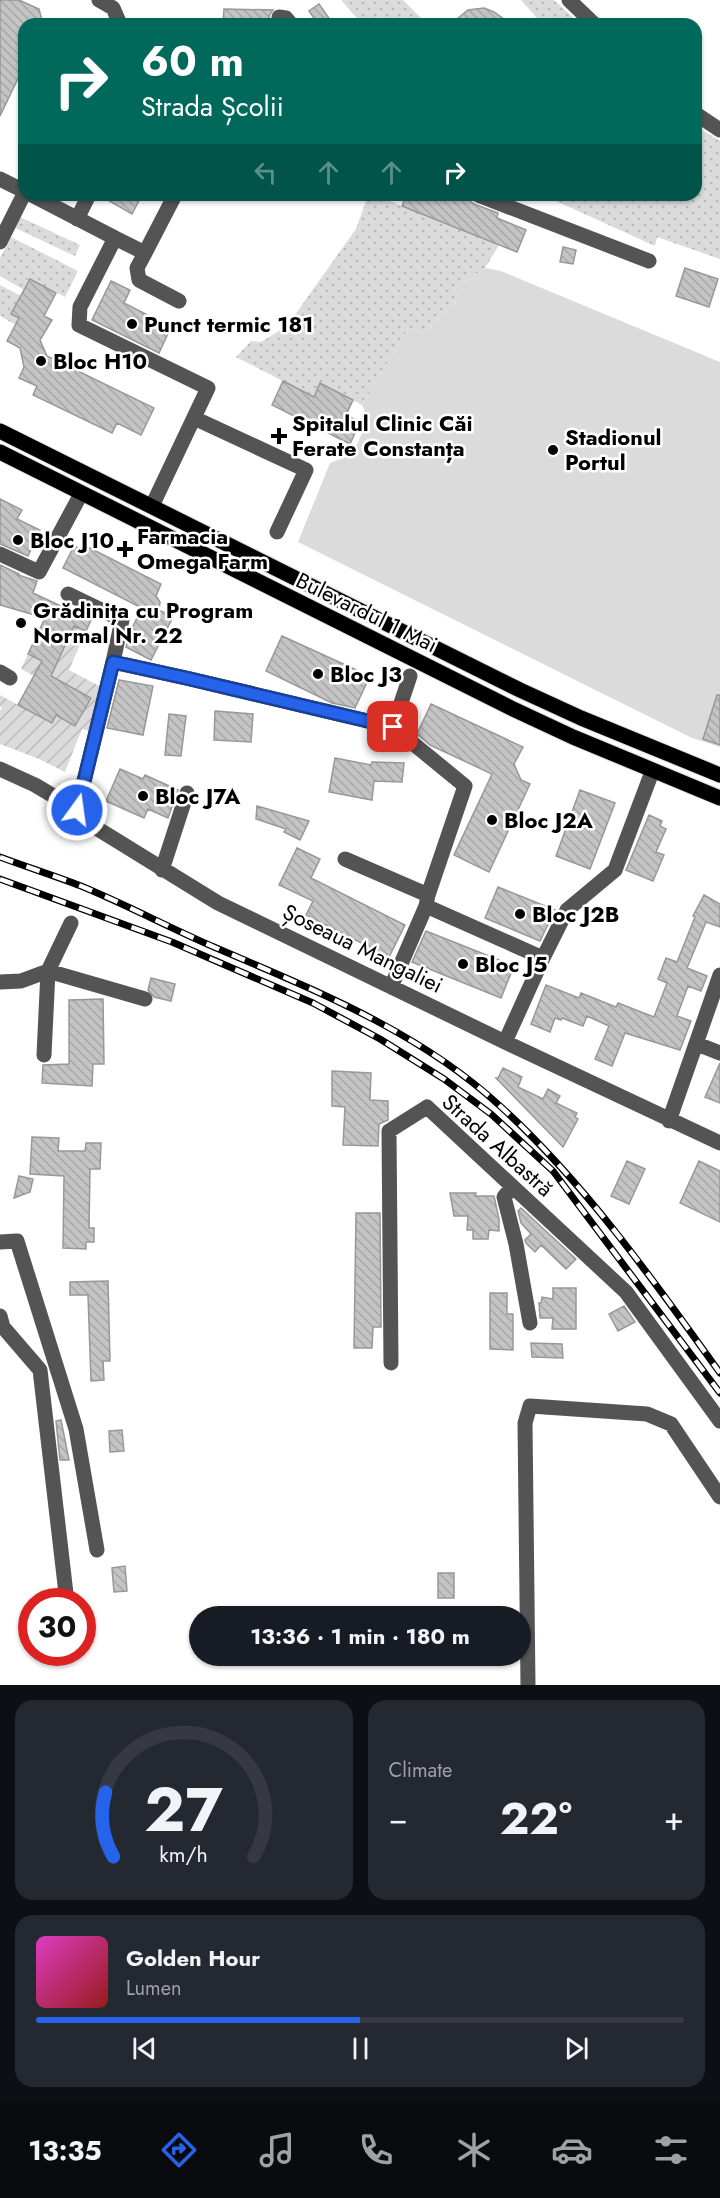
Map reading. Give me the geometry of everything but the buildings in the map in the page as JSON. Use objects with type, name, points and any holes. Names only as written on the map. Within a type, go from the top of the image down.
[{"type":"main road","name":"Bulevardul 1 Mai","points":[[0,431],[520,690],[581,718],[720,775]]},
{"type":"main road","name":"Bulevardul 1 Mai","points":[[0,452],[491,698],[652,772],[720,798]]},
{"type":"street","points":[[99,0],[114,4]]},
{"type":"street","points":[[569,0],[588,18]]},
{"type":"street","points":[[702,118],[720,130]]},
{"type":"street","points":[[0,179],[18,190]]},
{"type":"street","points":[[0,242],[20,201]]},
{"type":"street","points":[[43,201],[145,253]]},
{"type":"street","points":[[77,219],[86,201]]},
{"type":"street","points":[[172,201],[137,268],[139,280],[179,301]]},
{"type":"street","points":[[494,201],[649,261]]},
{"type":"street","points":[[115,238],[80,307],[79,325],[208,388],[152,506]]},
{"type":"street","points":[[194,418],[306,470],[278,532]]},
{"type":"street","points":[[0,554],[39,572],[81,494]]},
{"type":"street","points":[[68,594],[122,620],[77,810]]},
{"type":"street","points":[[113,662],[393,727],[465,786],[427,901],[391,987]]},
{"type":"street","points":[[393,727],[410,676]]},
{"type":"street","name":"Șoseaua Mangaliei","points":[[0,769],[35,784],[77,810],[98,829],[218,903],[669,1121],[720,1143]]},
{"type":"street","points":[[505,1042],[567,910],[615,870],[652,772]]},
{"type":"street","points":[[162,870],[187,793]]},
{"type":"street","points":[[345,859],[543,958]]},
{"type":"street","points":[[44,1055],[48,971],[71,923]]},
{"type":"street","points":[[0,982],[21,981],[48,971],[145,999]]},
{"type":"street","points":[[669,1121],[720,975]]},
{"type":"street","points":[[697,1044],[720,1053]]},
{"type":"street","name":"Strada Albastră","points":[[391,1364],[389,1131],[427,1107],[626,1292],[720,1421]]},
{"type":"street","points":[[512,1186],[504,1197],[516,1244],[530,1323]]},
{"type":"street","points":[[0,1242],[17,1241],[24,1263],[76,1429],[97,1550]]},
{"type":"street","points":[[0,1316],[3,1327],[40,1370],[65,1588]]},
{"type":"street","points":[[528,1685],[525,1423],[530,1406],[647,1414],[671,1424],[720,1497]]},
{"type":"shaded area","points":[[341,0],[403,0],[421,18],[357,18]]},
{"type":"shaded area","points":[[521,0],[554,0],[574,18],[537,18]]},
{"type":"shaded area","points":[[702,130],[720,141],[720,259],[657,237],[655,246],[556,201],[702,201]]},
{"type":"shaded area","points":[[366,201],[390,201],[499,245],[485,268],[455,289],[459,299],[424,333],[408,329],[362,405],[321,383],[314,397],[236,357],[251,341],[261,342],[287,326],[356,229]]},
{"type":"shaded area","points":[[20,217],[80,245],[75,256],[15,228]]},
{"type":"shaded area","points":[[11,237],[78,271],[65,297],[30,279],[24,290],[0,276],[0,258]]},
{"type":"shaded area","name":"Stadionul Portul","points":[[485,268],[501,271],[720,362],[720,747],[692,738],[298,542],[330,463],[353,454],[368,419],[362,405],[408,329],[424,333],[459,299],[455,289]]},
{"type":"shaded area","points":[[0,285],[21,296],[11,314],[19,318],[16,325],[0,316]]},
{"type":"shaded area","points":[[74,626],[86,631],[69,670],[101,687],[89,731],[82,729],[65,772],[0,744],[0,711],[2,708],[0,695],[51,723],[56,715],[76,726],[91,698],[57,679],[53,686],[21,669],[28,654],[55,667]]},
{"type":"railway","points":[[0,857],[81,886],[327,996],[400,1034],[469,1079],[500,1106],[561,1167],[644,1268],[720,1373]]},
{"type":"railway","points":[[0,879],[172,942],[313,1003],[380,1039],[444,1079],[491,1114],[553,1171],[720,1393]]},
{"type":"place","name":"Punct termic 181","points":[[132,324]]},
{"type":"place","name":"Bloc H10","points":[[41,361]]},
{"type":"place","name":"Spitalul Clinic Căi Ferate Constanța","points":[[279,436]]},
{"type":"place","name":"Stadionul Portul","points":[[553,450]]},
{"type":"place","name":"Bloc J10","points":[[18,540]]},
{"type":"place","name":"Farmacia Omega Farm","points":[[125,549]]},
{"type":"place","name":"Grădinița cu Program Normal Nr. 22","points":[[21,623]]},
{"type":"place","name":"Bloc J3","points":[[318,674]]},
{"type":"place","name":"Bloc J7A","points":[[143,796]]},
{"type":"place","name":"Bloc J2A","points":[[492,820]]},
{"type":"place","name":"Bloc J2B","points":[[520,914]]},
{"type":"place","name":"Bloc J5","points":[[463,964]]},
{"type":"route","points":[[77,810],[113,662],[393,727]]}]
